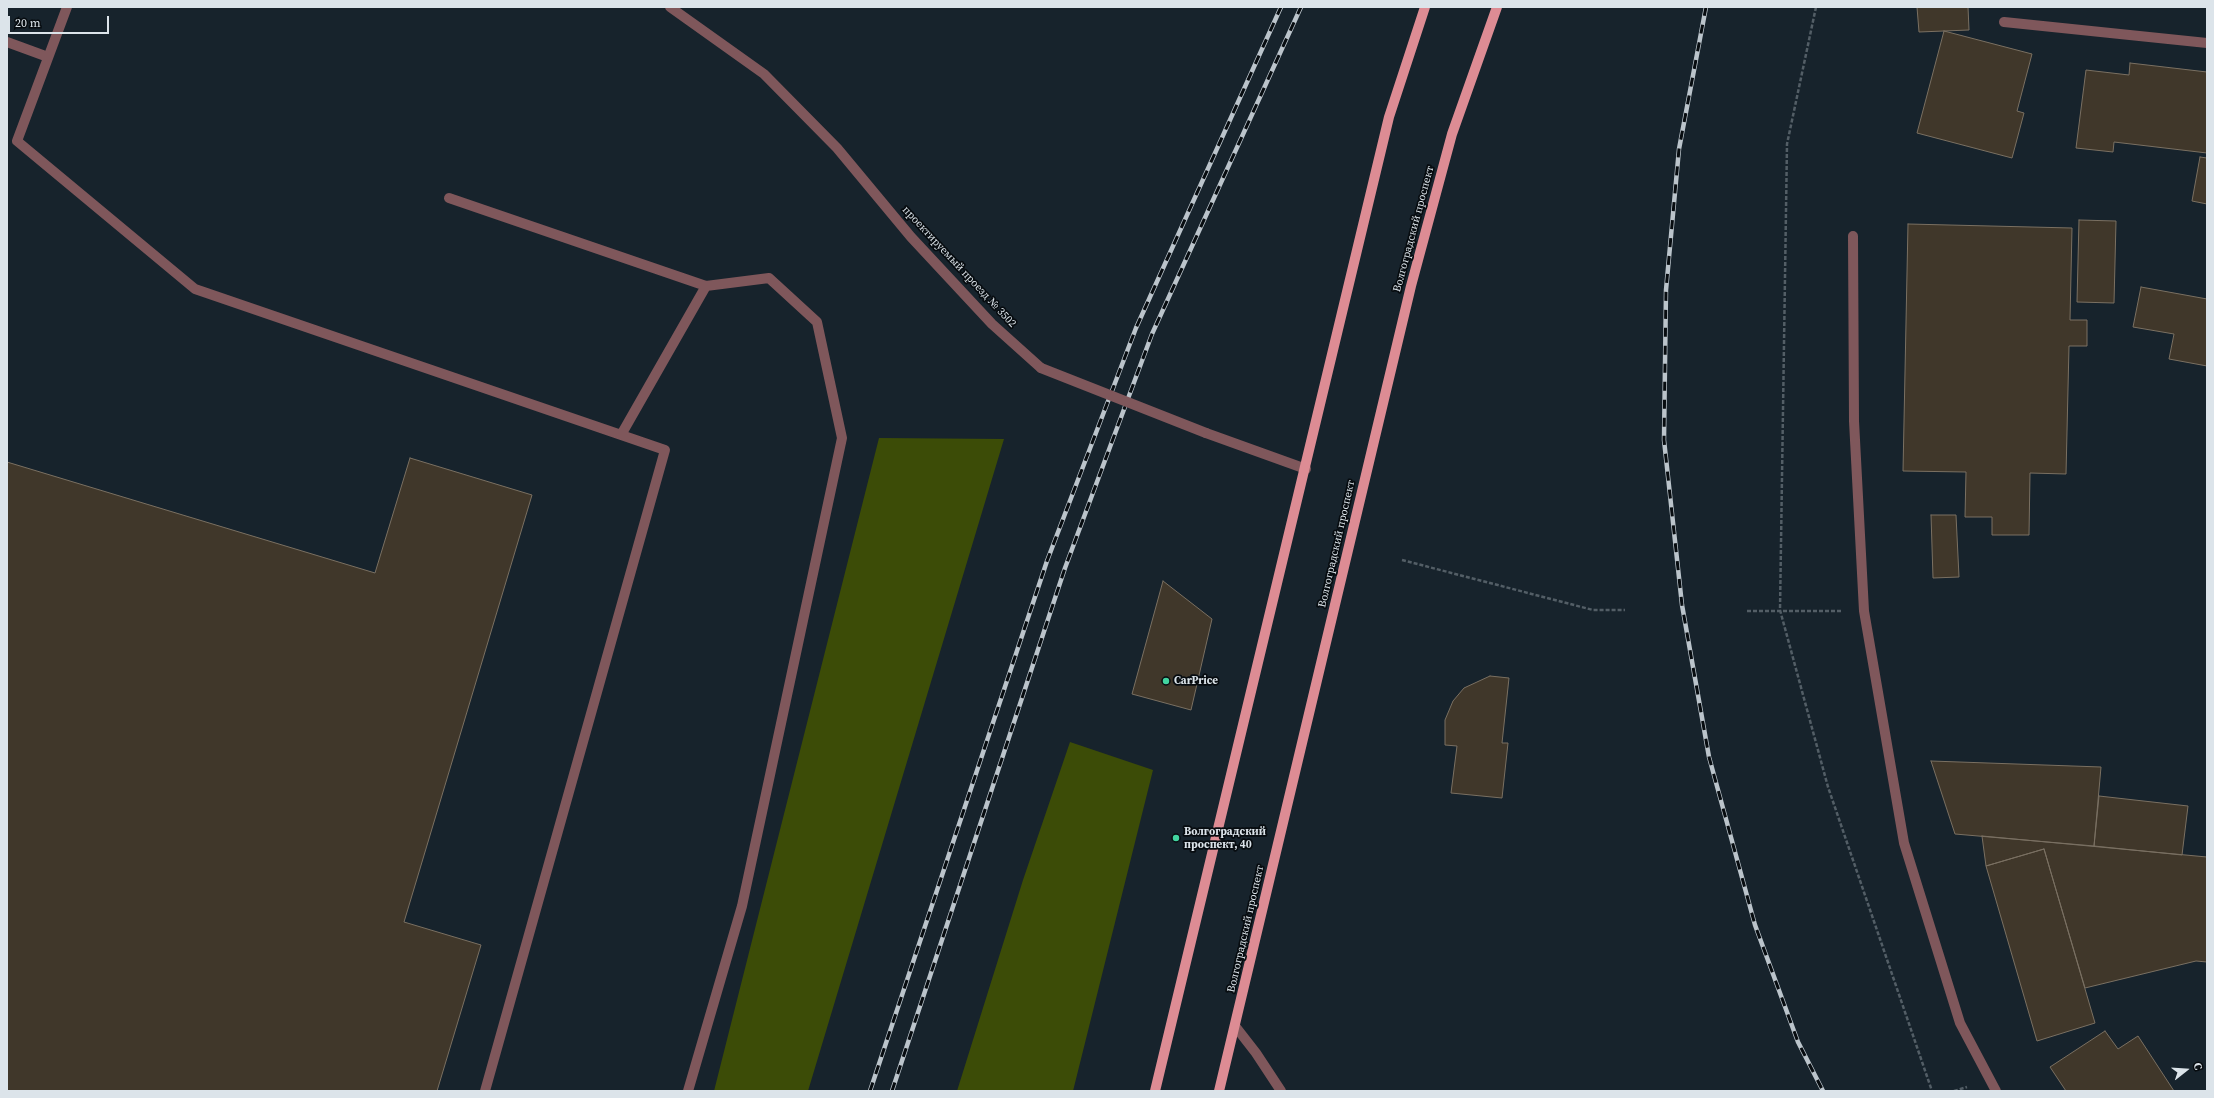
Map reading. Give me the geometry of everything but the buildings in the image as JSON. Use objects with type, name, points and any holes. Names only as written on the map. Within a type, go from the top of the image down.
[{"type":"main road","points":[[1155,1091],[1306,469],[1322,393],[1389,117],[1425,7]]},
{"type":"main road","name":"Волгоградский проспект","points":[[1219,1091],[1411,286],[1452,134],[1497,7]]},
{"type":"street","points":[[66,7],[17,141],[195,289],[665,450],[485,1091]]},
{"type":"street","name":"проектируемый проезд № 3502","points":[[670,7],[764,74],[837,148],[911,237],[992,324],[1041,368],[1206,433],[1306,469]]},
{"type":"street","points":[[2004,22],[2207,43]]},
{"type":"street","points":[[7,42],[48,57]]},
{"type":"street","points":[[449,198],[706,286],[769,278],[817,322],[842,438],[742,906],[688,1091]]},
{"type":"street","points":[[1853,236],[1854,421],[1864,611],[1904,843],[1960,1023],[1996,1091]]},
{"type":"street","points":[[621,435],[706,286]]},
{"type":"street","points":[[1235,1026],[1256,1053],[1281,1091]]},
{"type":"path","points":[[1816,7],[1787,144],[1780,610],[1828,787],[1932,1091]]},
{"type":"path","points":[[1402,560],[1593,610],[1625,610]]},
{"type":"path","points":[[1747,610],[1864,611]]},
{"type":"green space","points":[[879,438],[1004,439],[808,1091],[714,1091]]},
{"type":"green space","points":[[1070,742],[1153,770],[1073,1091],[957,1091],[1023,880]]},
{"type":"railway","points":[[870,1091],[1047,561],[1136,328],[1281,7]]},
{"type":"railway","points":[[892,1091],[1065,568],[1152,334],[1301,7]]},
{"type":"railway","points":[[1706,7],[1679,149],[1666,290],[1664,440],[1682,605],[1709,757],[1755,925],[1798,1042],[1823,1091]]},
{"type":"place","name":"CarPrice","points":[[1166,681]]},
{"type":"place","name":"Волгоградский проспект, 40","points":[[1176,838]]}]
